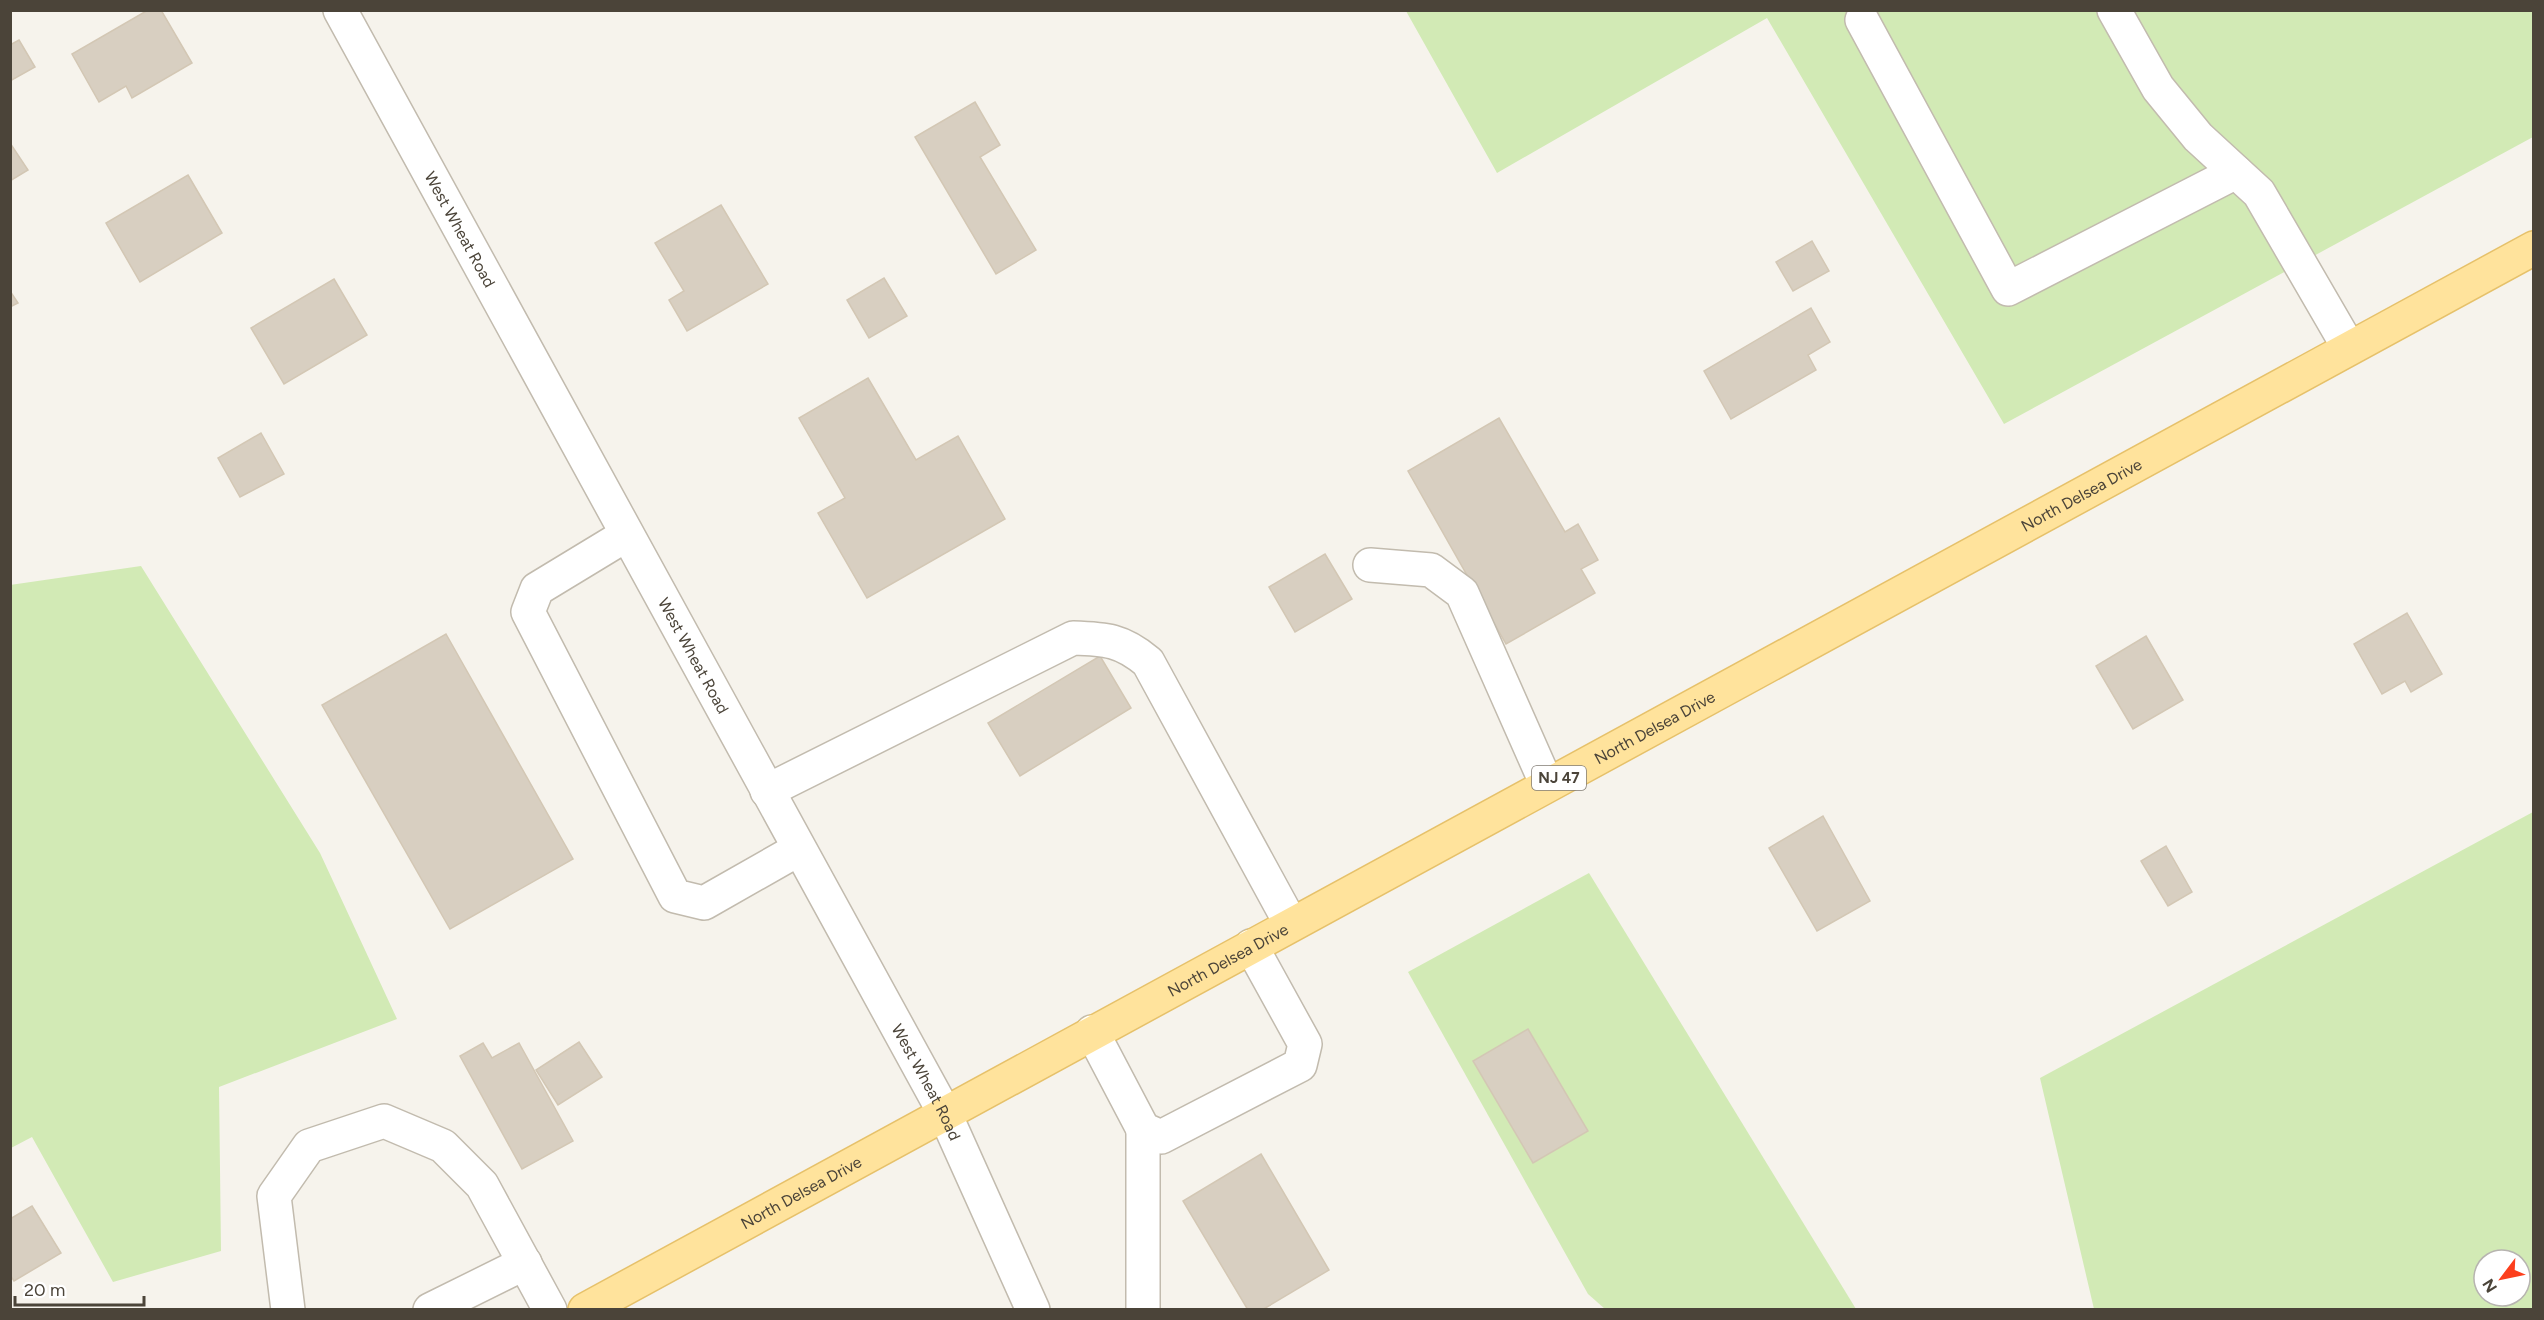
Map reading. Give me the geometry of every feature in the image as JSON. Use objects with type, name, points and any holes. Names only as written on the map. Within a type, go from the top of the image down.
[{"type":"main road","name":"North Delsea Drive","points":[[585,1310],[944,1112],[2534,248]]},
{"type":"street","name":"West Wheat Road","points":[[340,10],[944,1112],[1033,1310]]},
{"type":"street","points":[[2114,10],[2158,88],[2198,137],[2259,193],[2349,348]]},
{"type":"street","points":[[1862,20],[2008,289],[2236,172]]},
{"type":"street","points":[[626,535],[537,589],[528,612],[675,896],[704,903],[800,849]]},
{"type":"street","points":[[1370,566],[1431,570],[1462,593],[1547,785]]},
{"type":"street","points":[[767,791],[1073,638],[1108,639],[1131,648],[1148,662],[1291,924]]},
{"type":"street","points":[[1143,1129],[1161,1137],[1300,1065],[1305,1044],[1251,946]]},
{"type":"street","points":[[1092,1032],[1143,1129],[1143,1310]]},
{"type":"street","points":[[288,1310],[274,1196],[309,1146],[384,1121],[443,1146],[482,1185],[550,1310]]},
{"type":"street","points":[[430,1310],[525,1263]]},
{"type":"green space","points":[[1406,11],[2533,11],[2533,137],[2004,424],[1767,18],[1497,173]]},
{"type":"green space","points":[[141,566],[320,853],[397,1019],[219,1087],[221,1251],[113,1282],[32,1137],[11,1148],[10,585]]},
{"type":"green space","points":[[2533,812],[2533,1309],[2094,1309],[2040,1078]]},
{"type":"green space","points":[[1589,873],[1856,1309],[1605,1309],[1588,1294],[1408,972]]},
{"type":"building","points":[[148,10],[161,10],[192,63],[132,98],[126,86],[99,102],[72,54]]},
{"type":"building","points":[[19,40],[35,67],[10,81],[10,45]]},
{"type":"building","points":[[975,102],[1000,145],[980,157],[1036,250],[996,274],[915,137]]},
{"type":"building","points":[[10,143],[28,170],[10,181]]},
{"type":"building","points":[[188,175],[222,233],[140,282],[106,223]]},
{"type":"building","points":[[721,205],[768,284],[687,331],[669,300],[684,291],[655,243]]},
{"type":"building","points":[[1812,241],[1829,271],[1793,291],[1776,262]]},
{"type":"building","points":[[884,278],[907,316],[869,338],[847,300]]},
{"type":"building","points":[[334,279],[367,335],[284,384],[251,328]]},
{"type":"building","points":[[10,291],[18,303],[10,307]]},
{"type":"building","points":[[1811,308],[1830,342],[1808,355],[1816,370],[1731,419],[1704,371]]},
{"type":"building","points":[[868,378],[916,460],[958,436],[1005,519],[867,598],[818,513],[845,498],[799,418]]},
{"type":"building","points":[[1499,418],[1565,532],[1578,524],[1598,560],[1581,569],[1595,593],[1506,644],[1408,471]]},
{"type":"building","points":[[261,433],[284,474],[240,497],[218,458]]},
{"type":"building","points":[[1325,554],[1352,599],[1295,632],[1269,587]]},
{"type":"building","points":[[2407,613],[2442,674],[2411,692],[2405,681],[2382,694],[2354,644]]},
{"type":"building","points":[[446,634],[573,859],[450,929],[322,705]]},
{"type":"building","points":[[2146,636],[2183,700],[2133,729],[2096,666]]},
{"type":"building","points":[[1100,656],[1131,708],[1020,776],[988,723]]},
{"type":"building","points":[[1823,816],[1870,901],[1817,931],[1769,848]]},
{"type":"building","points":[[2166,846],[2192,892],[2168,906],[2141,861]]},
{"type":"building","points":[[1528,1029],[1588,1131],[1533,1163],[1473,1061]]},
{"type":"building","points":[[579,1042],[602,1077],[558,1105],[536,1070]]},
{"type":"building","points":[[483,1043],[492,1058],[519,1043],[573,1141],[522,1169],[460,1056]]},
{"type":"building","points":[[1261,1154],[1329,1270],[1262,1310],[1248,1310],[1183,1201]]},
{"type":"building","points":[[32,1206],[61,1253],[14,1281],[10,1275],[10,1219]]}]
